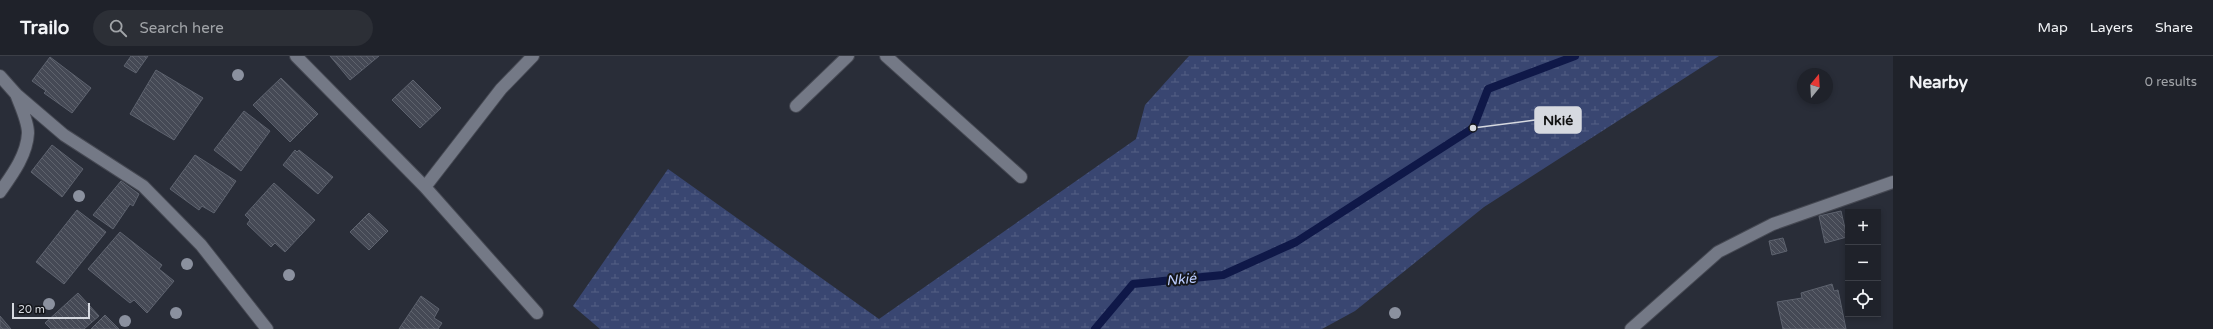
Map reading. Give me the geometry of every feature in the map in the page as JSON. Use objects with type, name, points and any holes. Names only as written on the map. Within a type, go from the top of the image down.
[{"type":"street","points":[[296,56],[425,187],[537,313]]},
{"type":"street","points":[[425,187],[501,89],[533,56]]},
{"type":"street","points":[[796,106],[848,56]]},
{"type":"street","points":[[886,56],[1021,177]]},
{"type":"street","points":[[0,76],[16,94],[64,135],[143,186],[201,245],[267,329]]},
{"type":"street","points":[[0,192],[15,172],[25,148],[28,132],[16,94]]},
{"type":"street","points":[[1630,329],[1718,252],[1772,224],[1893,182]]},
{"type":"green space","points":[[1189,56],[1719,56],[1484,207],[1355,311],[1322,329],[600,329],[573,306],[668,169],[879,319],[1136,139],[1145,105]]},
{"type":"building","points":[[131,56],[148,56],[136,73],[124,66]]},
{"type":"building","points":[[330,56],[379,56],[350,80]]},
{"type":"building","points":[[50,57],[91,88],[72,113],[44,93],[46,91],[32,81]]},
{"type":"building","points":[[156,70],[203,98],[174,140],[130,114]]},
{"type":"building","points":[[281,78],[318,114],[290,142],[253,105]]},
{"type":"building","points":[[413,80],[441,108],[420,128],[392,100]]},
{"type":"building","points":[[244,111],[270,131],[241,171],[214,150]]},
{"type":"building","points":[[52,145],[83,169],[62,197],[31,172]]},
{"type":"building","points":[[295,150],[297,152],[299,150],[333,177],[318,194],[283,165]]},
{"type":"building","points":[[195,155],[236,181],[214,213],[202,206],[199,210],[170,189]]},
{"type":"building","points":[[121,181],[139,194],[133,206],[130,204],[113,229],[93,215]]},
{"type":"building","points":[[274,183],[315,220],[285,252],[275,243],[271,247],[247,224],[250,220],[245,215]]},
{"type":"building","points":[[77,210],[106,232],[64,284],[36,262]]},
{"type":"building","points":[[1841,211],[1845,228],[1845,238],[1825,243],[1819,216]]},
{"type":"building","points":[[369,213],[388,231],[369,250],[350,232]]},
{"type":"building","points":[[120,232],[162,265],[159,269],[174,281],[147,313],[134,300],[130,303],[88,269]]},
{"type":"building","points":[[1783,238],[1787,251],[1772,255],[1769,241]]},
{"type":"building","points":[[1832,284],[1834,291],[1838,290],[1846,329],[1783,329],[1777,302],[1802,298],[1801,293]]},
{"type":"building","points":[[78,293],[99,316],[84,329],[51,329],[45,323]]},
{"type":"building","points":[[421,296],[439,309],[434,318],[442,323],[438,329],[399,329]]},
{"type":"building","points":[[105,315],[119,329],[91,329]]},
{"type":"building","points":[[0,316],[11,329],[0,329]]},
{"type":"waterway","name":"Nkié","points":[[1095,329],[1133,284],[1223,275],[1296,242],[1473,128],[1488,89],[1575,56]]},
{"type":"place","name":"Nkié","points":[[1473,128]]}]
